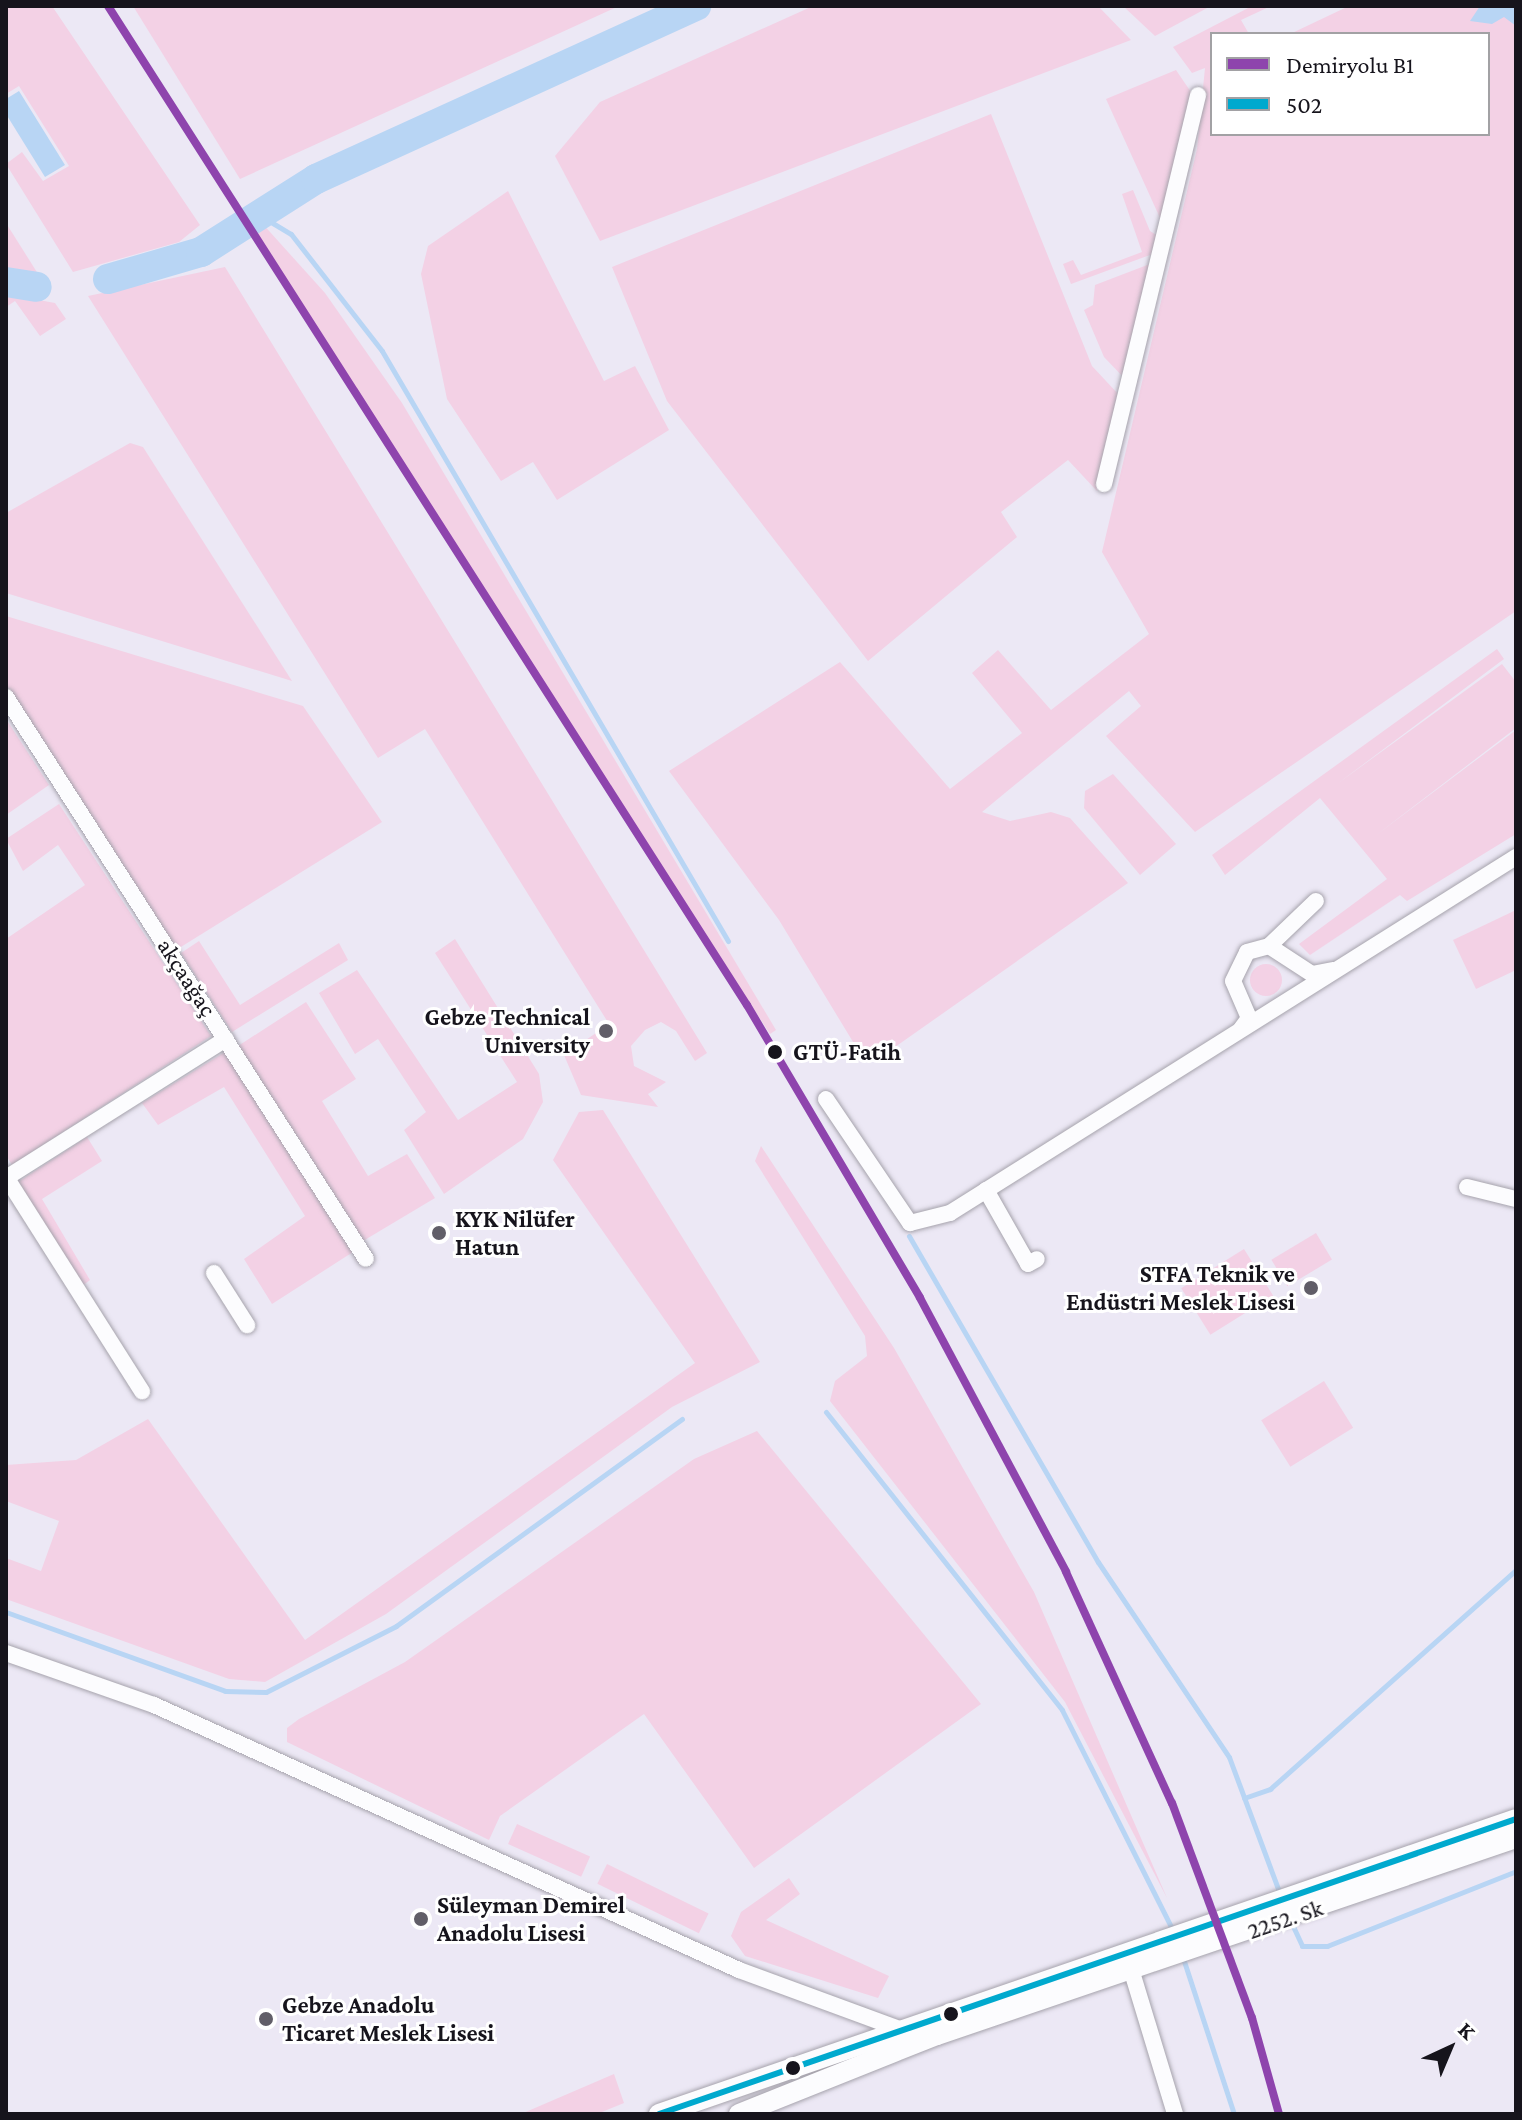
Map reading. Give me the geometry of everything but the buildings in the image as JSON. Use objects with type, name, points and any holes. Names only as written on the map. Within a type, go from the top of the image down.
[{"type":"main road","name":"2252. Sk","points":[[659,2114],[1295,1890],[1516,1819]]},
{"type":"main road","name":"2252. Sk","points":[[739,2114],[937,2035],[1140,1969],[1516,1838]]},
{"type":"street","points":[[1104,484],[1198,95]]},
{"type":"street","name":"akçaağaç","points":[[6,697],[366,1259]]},
{"type":"street","points":[[826,1099],[910,1223],[950,1213],[1516,857]]},
{"type":"street","points":[[1239,1030],[1249,1018],[1234,970],[1247,952],[1269,946],[1316,901]]},
{"type":"street","points":[[1269,946],[1312,974],[1351,962]]},
{"type":"street","points":[[142,1391],[6,1178],[226,1039]]},
{"type":"street","points":[[1467,1187],[1516,1199]]},
{"type":"street","points":[[986,1190],[1028,1264],[1037,1259]]},
{"type":"street","points":[[214,1273],[247,1325]]},
{"type":"street","points":[[6,1653],[154,1705],[739,1970],[897,2028]]},
{"type":"street","points":[[1132,1948],[1140,1969],[1175,2114]]},
{"type":"shaded area","points":[[6,6],[52,6],[200,225],[179,242],[73,272],[6,164],[22,152],[43,181],[69,166],[19,86],[6,94]]},
{"type":"shaded area","points":[[133,6],[619,6],[240,179]]},
{"type":"shaded area","points":[[813,6],[1098,6],[1131,40],[600,241],[555,156],[600,102]]},
{"type":"shaded area","points":[[1123,6],[1209,6],[1209,7],[1155,36]]},
{"type":"shaded area","points":[[1252,6],[1271,6],[1241,20],[1248,32],[1210,32],[1210,136],[1490,136],[1490,32],[1294,32],[1349,6],[1516,6],[1516,611],[1195,832],[1106,736],[1141,706],[1129,691],[982,812],[1010,821],[1051,812],[1070,818],[1128,883],[878,1059],[864,1060],[779,920],[669,771],[840,662],[950,789],[1022,733],[972,673],[998,650],[1051,710],[1149,634],[1102,552],[1197,149],[1205,68],[1192,73],[1173,47]]},
{"type":"shaded area","points":[[1176,70],[1195,98],[1165,229],[1106,99]]},
{"type":"shaded area","points":[[991,114],[1092,366],[1120,396],[1097,491],[1068,460],[1001,512],[1017,537],[868,661],[667,401],[612,267]]},
{"type":"shaded area","points":[[1133,190],[1150,231],[1161,238],[1158,252],[1071,284],[1063,264],[1073,260],[1081,275],[1142,252],[1122,194]]},
{"type":"shaded area","points":[[508,191],[604,381],[635,366],[669,430],[557,500],[533,462],[501,481],[447,399],[421,274],[428,246]]},
{"type":"shaded area","points":[[261,222],[325,293],[402,403],[776,1030],[770,1034],[436,522],[253,227]]},
{"type":"shaded area","points":[[6,223],[40,277],[6,270]]},
{"type":"shaded area","points":[[1155,262],[1127,381],[1104,357],[1084,310],[1093,305],[1095,285]]},
{"type":"shaded area","points":[[225,267],[707,1053],[695,1061],[676,1031],[661,1022],[645,1030],[631,1046],[634,1066],[666,1082],[648,1094],[658,1107],[581,1095],[564,1055],[609,1024],[425,729],[378,758],[88,296]]},
{"type":"shaded area","points":[[6,294],[55,303],[66,319],[40,336],[15,301],[6,307]]},
{"type":"shaded area","points":[[130,443],[143,447],[292,681],[6,593],[6,513]]},
{"type":"shaded area","points":[[6,616],[303,706],[382,822],[176,950],[6,684]]},
{"type":"shaded area","points":[[1497,649],[1504,659],[1337,784],[1502,664],[1516,682],[1516,728],[1375,836],[1516,730],[1516,834],[1407,901],[1400,895],[1310,955],[1299,944],[1387,879],[1320,798],[1225,875],[1212,855]]},
{"type":"shaded area","points":[[6,719],[49,785],[6,815]]},
{"type":"shaded area","points":[[1113,774],[1176,844],[1140,875],[1084,808],[1085,791]]},
{"type":"shaded area","points":[[59,804],[211,1036],[12,1165],[6,1155],[6,939],[85,885],[58,845],[23,871],[6,839]]},
{"type":"shaded area","points":[[1516,910],[1516,970],[1476,989],[1453,940]]},
{"type":"shaded area","points":[[455,939],[539,1074],[543,1102],[523,1139],[444,1194],[404,1130],[426,1112],[378,1039],[355,1054],[319,993],[357,970],[458,1120],[517,1082],[435,953]]},
{"type":"shaded area","points":[[199,941],[240,1005],[339,943],[348,960],[232,1032],[181,953]]},
{"type":"shaded area","points":[[1266,964],[1278,968],[1282,980],[1278,992],[1266,996],[1254,992],[1250,980],[1254,968]]},
{"type":"shaded area","points":[[306,1002],[356,1079],[322,1101],[368,1176],[407,1154],[435,1198],[363,1241],[238,1046]]},
{"type":"shaded area","points":[[225,1052],[353,1252],[272,1304],[244,1259],[305,1216],[224,1087],[158,1125],[142,1103]]},
{"type":"shaded area","points":[[603,1110],[760,1362],[672,1407],[386,1614],[265,1682],[229,1679],[6,1599],[6,1558],[41,1571],[59,1521],[6,1501],[6,1465],[76,1460],[148,1419],[305,1640],[695,1363],[553,1160],[579,1112]]},
{"type":"shaded area","points":[[87,1137],[102,1161],[42,1199],[90,1280],[82,1286],[18,1182]]},
{"type":"shaded area","points":[[761,1146],[894,1348],[1034,1592],[1167,1898],[1065,1702],[830,1401],[835,1381],[867,1356],[865,1336],[755,1161]]},
{"type":"shaded area","points":[[1316,1233],[1332,1260],[1287,1286],[1271,1260]]},
{"type":"shaded area","points":[[1244,1249],[1273,1296],[1210,1335],[1181,1288]]},
{"type":"shaded area","points":[[1324,1381],[1353,1428],[1290,1467],[1261,1420]]},
{"type":"shaded area","points":[[757,1431],[981,1704],[754,1868],[644,1714],[500,1816],[489,1840],[287,1742],[287,1728],[299,1719],[405,1662],[694,1459]]},
{"type":"shaded area","points":[[517,1824],[590,1857],[581,1877],[508,1844]]},
{"type":"shaded area","points":[[607,1864],[709,1914],[699,1933],[597,1884]]},
{"type":"shaded area","points":[[789,1878],[800,1894],[766,1920],[889,1976],[878,1998],[745,1956],[731,1936],[741,1912]]},
{"type":"shaded area","points":[[614,2074],[624,2103],[597,2114],[521,2114]]},
{"type":"water","points":[[1480,6],[1516,6],[1516,26],[1504,17],[1492,24],[1470,21]]},
{"type":"water","points":[[19,91],[65,165],[45,177],[6,114],[6,99]]},
{"type":"waterway","points":[[108,279],[201,252],[316,179],[696,6]]},
{"type":"waterway","points":[[261,216],[291,234],[382,351],[728,941]]},
{"type":"waterway","points":[[6,282],[37,287]]},
{"type":"waterway","points":[[909,1236],[1098,1562],[1229,1757],[1280,1894]]},
{"type":"waterway","points":[[826,1412],[1062,1710],[1173,1931]]},
{"type":"waterway","points":[[6,1612],[225,1691],[266,1692],[396,1626],[682,1419]]},
{"type":"waterway","points":[[1244,1798],[1270,1789],[1516,1570]]},
{"type":"waterway","points":[[1291,1922],[1302,1946],[1327,1946],[1516,1871]]},
{"type":"waterway","points":[[1182,1955],[1234,2114]]},
{"type":"rail line","name":"B1","points":[[108,6],[747,1005],[920,1298],[1066,1572],[1172,1803],[1252,2018],[1279,2114]]},
{"type":"transit line","name":"502","points":[[659,2114],[1516,1819]]},
{"type":"place","name":"Gebze Technical University","points":[[606,1031]]},
{"type":"place","name":"GTÜ-Fatih","points":[[775,1052]]},
{"type":"place","name":"KYK Nilüfer Hatun","points":[[439,1233]]},
{"type":"place","name":"STFA Teknik ve Endüstri Meslek Lisesi","points":[[1311,1288]]},
{"type":"place","name":"Süleyman Demirel Anadolu Lisesi","points":[[421,1919]]},
{"type":"place","name":"Gebze Anadolu Ticaret Meslek Lisesi","points":[[266,2019]]}]
